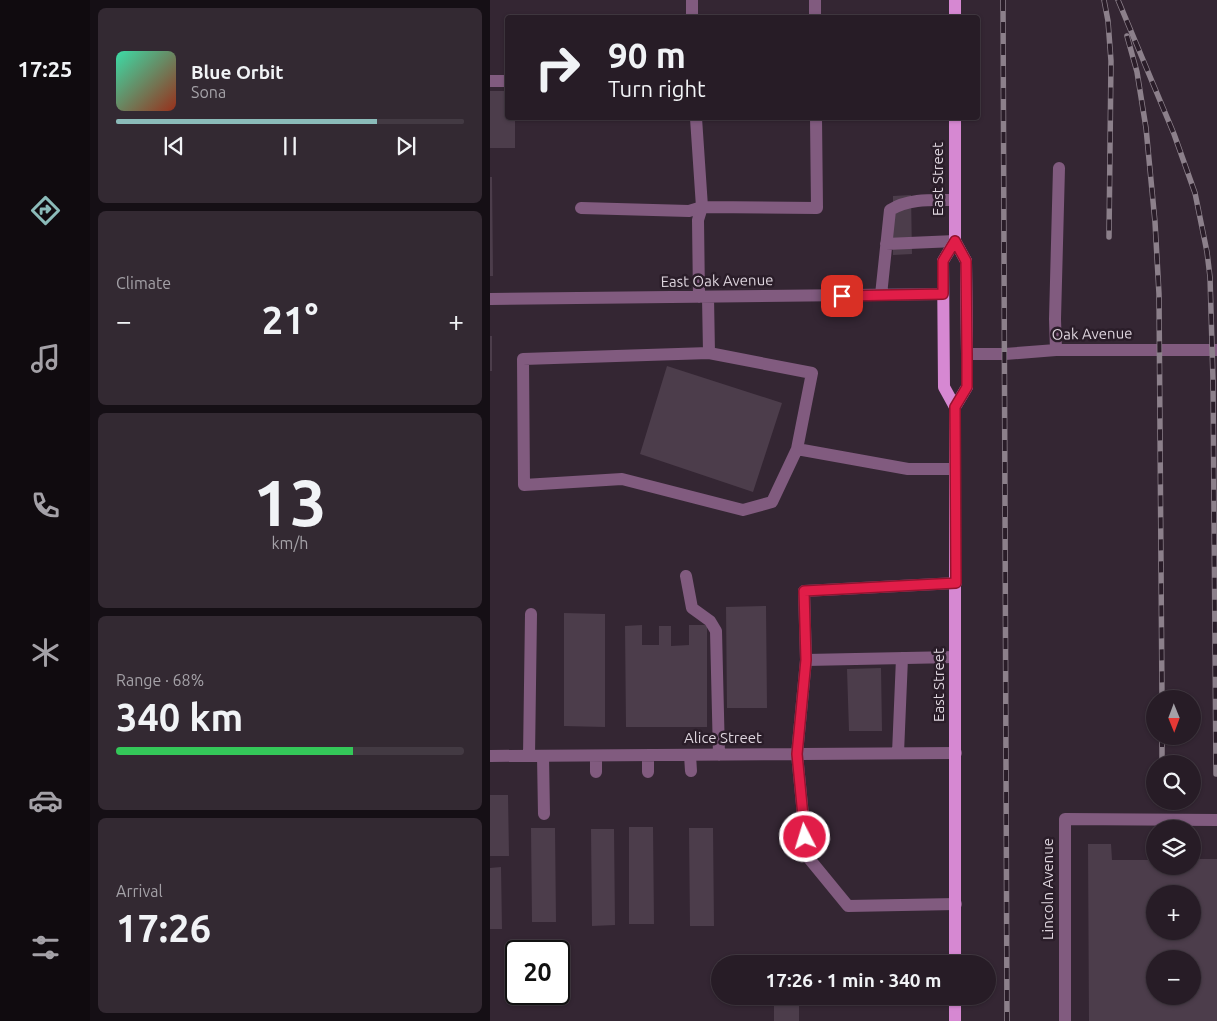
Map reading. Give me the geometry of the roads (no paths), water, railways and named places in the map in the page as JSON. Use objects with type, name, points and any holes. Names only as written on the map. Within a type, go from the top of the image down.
[{"type":"main road","points":[[954,0],[954,15]]},
{"type":"main road","name":"East Street","points":[[955,120],[955,241],[966,261],[967,354],[967,387],[955,407]]},
{"type":"main road","name":"East Street","points":[[955,241],[943,261],[943,294],[944,387],[955,407],[955,955]]},
{"type":"main road","points":[[955,1005],[955,1021]]},
{"type":"street","points":[[692,0],[692,15]]},
{"type":"street","points":[[815,0],[815,15]]},
{"type":"street","points":[[490,81],[505,81]]},
{"type":"street","points":[[696,120],[702,206],[698,220],[708,353]]},
{"type":"street","points":[[581,208],[689,211],[702,206],[817,208],[816,120]]},
{"type":"street","points":[[1056,350],[1055,319],[1060,168]]},
{"type":"street","points":[[881,295],[890,210],[900,204],[926,200],[955,200]]},
{"type":"street","points":[[886,244],[955,241]]},
{"type":"street","name":"East Oak Avenue","points":[[490,299],[943,294]]},
{"type":"street","name":"Oak Avenue","points":[[967,354],[1005,354],[1056,350],[1217,350]]},
{"type":"street","points":[[708,353],[812,373],[796,449],[772,502],[743,510],[622,479],[524,485],[523,359],[708,353]]},
{"type":"street","points":[[796,449],[908,469],[955,470]]},
{"type":"street","points":[[686,576],[692,608],[710,620],[716,631],[719,755]]},
{"type":"street","points":[[956,583],[804,591],[806,660],[797,754],[807,856],[848,906],[956,904]]},
{"type":"street","points":[[530,756],[531,614]]},
{"type":"street","points":[[806,660],[956,657]]},
{"type":"street","points":[[898,753],[902,658]]},
{"type":"street","name":"Alice Street","points":[[490,756],[956,753]]},
{"type":"street","points":[[648,755],[648,772]]},
{"type":"street","points":[[690,755],[690,772]]},
{"type":"street","points":[[543,756],[544,814]]},
{"type":"street","points":[[596,756],[596,772]]},
{"type":"street","name":"Lincoln Avenue","points":[[1064,1021],[1065,819],[1217,820]]},
{"type":"railway","points":[[1003,0],[1007,1021]]},
{"type":"railway","points":[[1104,0],[1108,21],[1111,61],[1109,237]]},
{"type":"railway","points":[[1118,0],[1174,134],[1195,193],[1207,252],[1210,277],[1213,380],[1216,774]]},
{"type":"railway","points":[[1127,36],[1137,72],[1146,128],[1155,222],[1159,294],[1162,690]]},
{"type":"railway","points":[[1162,745],[1162,755]]}]
